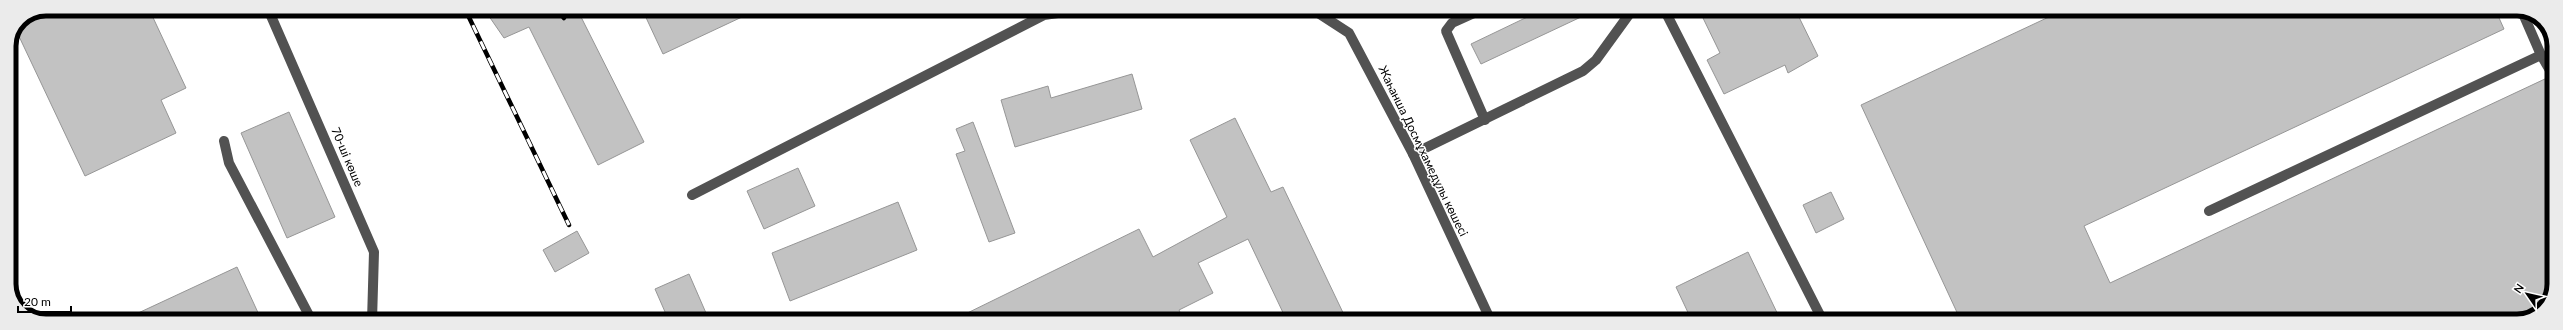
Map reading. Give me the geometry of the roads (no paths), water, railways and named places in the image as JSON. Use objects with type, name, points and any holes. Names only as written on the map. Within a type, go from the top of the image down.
[{"type":"street","name":"70-ші көше","points":[[271,16],[374,252],[372,314]]},
{"type":"street","points":[[692,195],[1042,16]]},
{"type":"street","name":"Жаһанша Досмұхамедұлы көшесі","points":[[1322,16],[1349,34],[1413,154],[1486,314]]},
{"type":"street","points":[[1468,16],[1452,23],[1446,31],[1485,120]]},
{"type":"street","points":[[1413,154],[1584,71],[1596,60],[1628,16]]},
{"type":"street","points":[[1668,16],[1819,314]]},
{"type":"street","points":[[2525,17],[2547,65]]},
{"type":"street","points":[[2209,211],[2541,55]]},
{"type":"street","points":[[224,141],[229,163],[308,314]]},
{"type":"railway","points":[[468,16],[569,225]]}]
